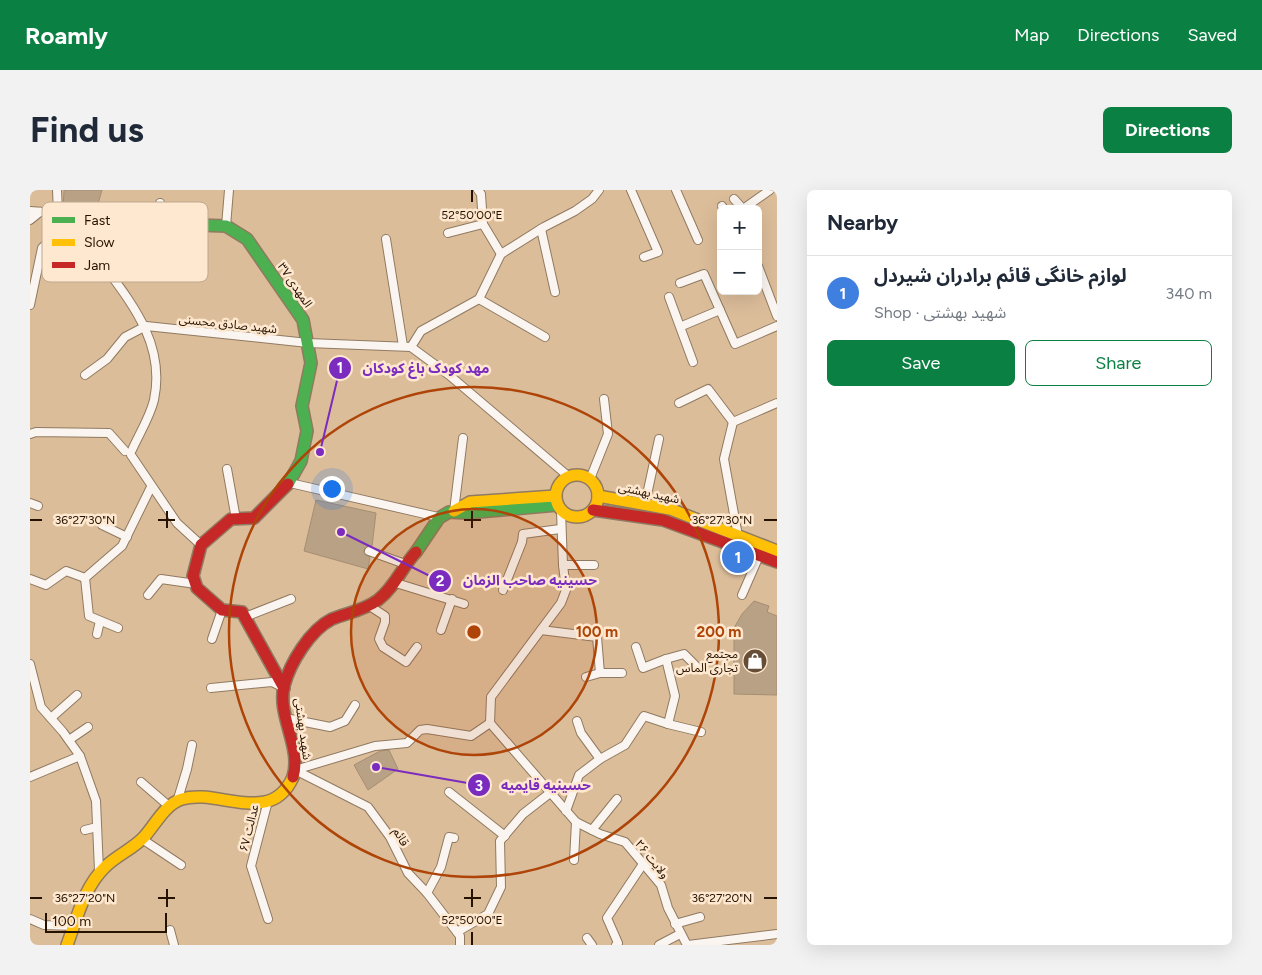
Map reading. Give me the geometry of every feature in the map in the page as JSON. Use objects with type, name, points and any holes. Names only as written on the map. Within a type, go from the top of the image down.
[{"type":"main road","name":"المهدی ۳۷","points":[[208,225],[226,226],[247,239],[303,320],[311,363],[302,406],[307,431],[301,461],[290,483],[254,518],[236,519]]},
{"type":"main road","points":[[579,474],[590,479],[595,484],[598,496],[593,510],[580,517],[566,515],[558,504],[556,488],[568,476],[579,474]]},
{"type":"main road","name":"شهید بهشتی","points":[[598,496],[670,509],[777,551]]},
{"type":"main road","points":[[438,517],[470,502],[558,504]]},
{"type":"main road","name":"شهید بهشتی","points":[[593,510],[663,520],[777,562]]},
{"type":"main road","name":"شهید بهشتی","points":[[268,801],[290,783],[295,770],[295,760],[285,718],[284,688],[308,642],[322,625],[379,599],[396,583],[405,564],[423,543],[438,517]]},
{"type":"main road","points":[[236,519],[231,519],[201,544],[193,576],[198,588],[222,610],[242,612],[284,688]]},
{"type":"main road","points":[[69,945],[84,896],[100,872],[142,839],[173,805],[182,800],[206,798],[255,805],[268,801]]},
{"type":"street","points":[[226,226],[229,190]]},
{"type":"street","points":[[478,190],[481,194],[483,224],[501,254]]},
{"type":"street","points":[[568,476],[449,375],[411,347],[421,331],[479,299],[501,254],[541,229],[576,211],[592,200],[599,190]]},
{"type":"street","points":[[631,190],[658,252],[644,257]]},
{"type":"street","points":[[676,190],[698,240]]},
{"type":"street","points":[[749,205],[770,190]]},
{"type":"street","points":[[734,199],[739,205]]},
{"type":"street","points":[[30,211],[40,212]]},
{"type":"street","points":[[30,220],[40,212]]},
{"type":"street","points":[[448,233],[483,224]]},
{"type":"street","points":[[541,229],[555,292]]},
{"type":"street","points":[[386,239],[403,346]]},
{"type":"street","points":[[30,305],[42,248]]},
{"type":"street","points":[[680,283],[704,274],[735,344],[777,326]]},
{"type":"street","points":[[762,277],[777,316]]},
{"type":"street","points":[[115,282],[146,326],[154,352],[157,380],[154,402],[129,452]]},
{"type":"street","points":[[670,297],[694,362]]},
{"type":"street","points":[[479,299],[545,337]]},
{"type":"street","points":[[682,326],[720,310]]},
{"type":"street","points":[[85,375],[107,359],[125,337],[146,326]]},
{"type":"street","name":"شهید صادق محسنی","points":[[146,326],[308,343],[411,347]]},
{"type":"street","points":[[679,403],[708,389],[733,422]]},
{"type":"street","points":[[590,479],[608,434],[604,399]]},
{"type":"street","points":[[733,422],[777,404]]},
{"type":"street","points":[[733,422],[724,459],[738,536]]},
{"type":"street","points":[[30,434],[36,432],[110,433],[129,452],[177,523],[201,544]]},
{"type":"street","points":[[454,511],[463,438]]},
{"type":"street","points":[[645,504],[659,439]]},
{"type":"street","points":[[227,470],[236,519]]},
{"type":"street","points":[[290,483],[438,517]]},
{"type":"street","points":[[85,578],[122,546],[151,487]]},
{"type":"street","points":[[295,770],[375,746],[407,742],[420,730],[427,729],[471,736],[490,723],[491,698],[561,603],[566,590],[558,504]]},
{"type":"street","points":[[102,525],[127,537]]},
{"type":"street","points":[[503,590],[522,542],[523,534],[560,529]]},
{"type":"street","points":[[368,552],[405,564]]},
{"type":"street","points":[[742,595],[759,556]]},
{"type":"street","points":[[563,565],[594,565]]},
{"type":"street","points":[[30,579],[46,585],[66,571],[85,578]]},
{"type":"street","points":[[85,578],[89,616],[118,628]]},
{"type":"street","points":[[148,595],[161,579],[196,584]]},
{"type":"street","points":[[396,583],[464,604]]},
{"type":"street","points":[[245,617],[291,599]]},
{"type":"street","points":[[441,630],[452,599]]},
{"type":"street","points":[[368,605],[385,616],[385,622],[379,639],[383,648],[406,662],[417,647]]},
{"type":"street","points":[[212,639],[222,610]]},
{"type":"street","points":[[97,634],[100,620]]},
{"type":"street","points":[[542,630],[597,637],[600,673]]},
{"type":"street","points":[[636,647],[643,668],[684,654],[696,666]]},
{"type":"street","points":[[666,659],[675,696],[668,724]]},
{"type":"street","points":[[30,664],[32,689],[41,707],[70,740],[80,756],[96,800],[100,872]]},
{"type":"street","points":[[586,677],[600,673],[622,673]]},
{"type":"street","points":[[211,688],[272,682],[284,688]]},
{"type":"street","points":[[51,718],[77,695]]},
{"type":"street","points":[[285,718],[330,727],[345,721],[355,705]]},
{"type":"street","points":[[566,811],[578,775],[600,759],[625,745],[644,716],[701,732]]},
{"type":"street","points":[[577,721],[581,733],[600,759]]},
{"type":"street","name":"ولایت ۲۶","points":[[490,723],[576,822],[625,842],[661,885],[675,924],[688,945],[740,941],[777,934]]},
{"type":"street","points":[[70,740],[88,727]]},
{"type":"street","points":[[141,782],[173,805],[188,769],[192,745]]},
{"type":"street","points":[[30,777],[80,756]]},
{"type":"street","name":"قائم","points":[[295,770],[368,807],[390,837],[408,873],[427,893],[460,936],[460,945]]},
{"type":"street","points":[[450,792],[505,836]]},
{"type":"street","points":[[456,932],[488,914],[501,887],[500,841],[523,814],[550,793]]},
{"type":"street","points":[[592,830],[617,799]]},
{"type":"street","name":"عدالت ۶۷","points":[[268,801],[251,866],[268,919]]},
{"type":"street","points":[[574,860],[576,822]]},
{"type":"street","points":[[85,830],[97,827]]},
{"type":"street","points":[[427,893],[441,867],[449,837],[454,838]]},
{"type":"street","points":[[142,839],[181,865]]},
{"type":"street","points":[[616,945],[618,943],[607,918],[643,864]]},
{"type":"street","points":[[675,924],[700,917]]},
{"type":"street","points":[[30,919],[44,925],[74,926]]},
{"type":"street","points":[[170,930],[174,945]]},
{"type":"street","points":[[659,945],[680,934]]},
{"type":"street","points":[[586,938],[592,945]]},
{"type":"building","points":[[64,190],[102,190],[99,202],[63,202]]},
{"type":"building","points":[[316,500],[376,513],[372,546],[368,546],[364,550],[364,554],[370,557],[368,569],[304,551]]},
{"type":"building","name":"مجتمع تجاری الماس","points":[[754,601],[769,606],[767,612],[777,616],[777,695],[734,694],[734,628],[742,614]]},
{"type":"building","points":[[389,750],[398,769],[368,790],[354,765],[380,751]]},
{"type":"traffic: fast","points":[[208,225],[226,226],[247,239],[303,320],[311,363],[302,406],[307,431],[301,461],[288,484]]},
{"type":"traffic: fast","points":[[416,552],[439,518],[449,512],[467,513],[557,505]]},
{"type":"traffic: slow","points":[[581,475],[589,478],[595,484],[598,496],[595,508],[589,514],[573,517],[565,514],[559,508],[556,492],[559,484],[565,478],[581,475]]},
{"type":"traffic: slow","points":[[454,511],[470,502],[555,496]]},
{"type":"traffic: slow","points":[[598,496],[670,509],[777,551]]},
{"type":"traffic: slow","points":[[67,945],[86,893],[98,875],[105,867],[140,841],[170,805],[182,799],[196,797],[258,803],[271,800],[283,792],[293,777]]},
{"type":"traffic: jam","points":[[284,688],[242,612],[222,610],[197,588],[193,576],[201,545],[231,519],[254,518],[288,484]]},
{"type":"traffic: jam","points":[[593,510],[663,520],[777,562]]},
{"type":"traffic: jam","points":[[293,777],[295,766],[294,754],[283,697],[284,686],[291,667],[302,648],[324,624],[332,619],[367,606],[384,595],[416,552]]},
{"type":"place","name":"مهد کودک باغ کودکان","points":[[320,452]]},
{"type":"place","name":"حسینیه صاحب الزمان","points":[[341,532]]},
{"type":"place","name":"لوازم خانگی قائم برادران شیردل","points":[[738,557]]},
{"type":"place","name":"مجتمع تجاری الماس","points":[[755,661]]},
{"type":"place","name":"حسینیه قایمیه","points":[[376,767]]}]
